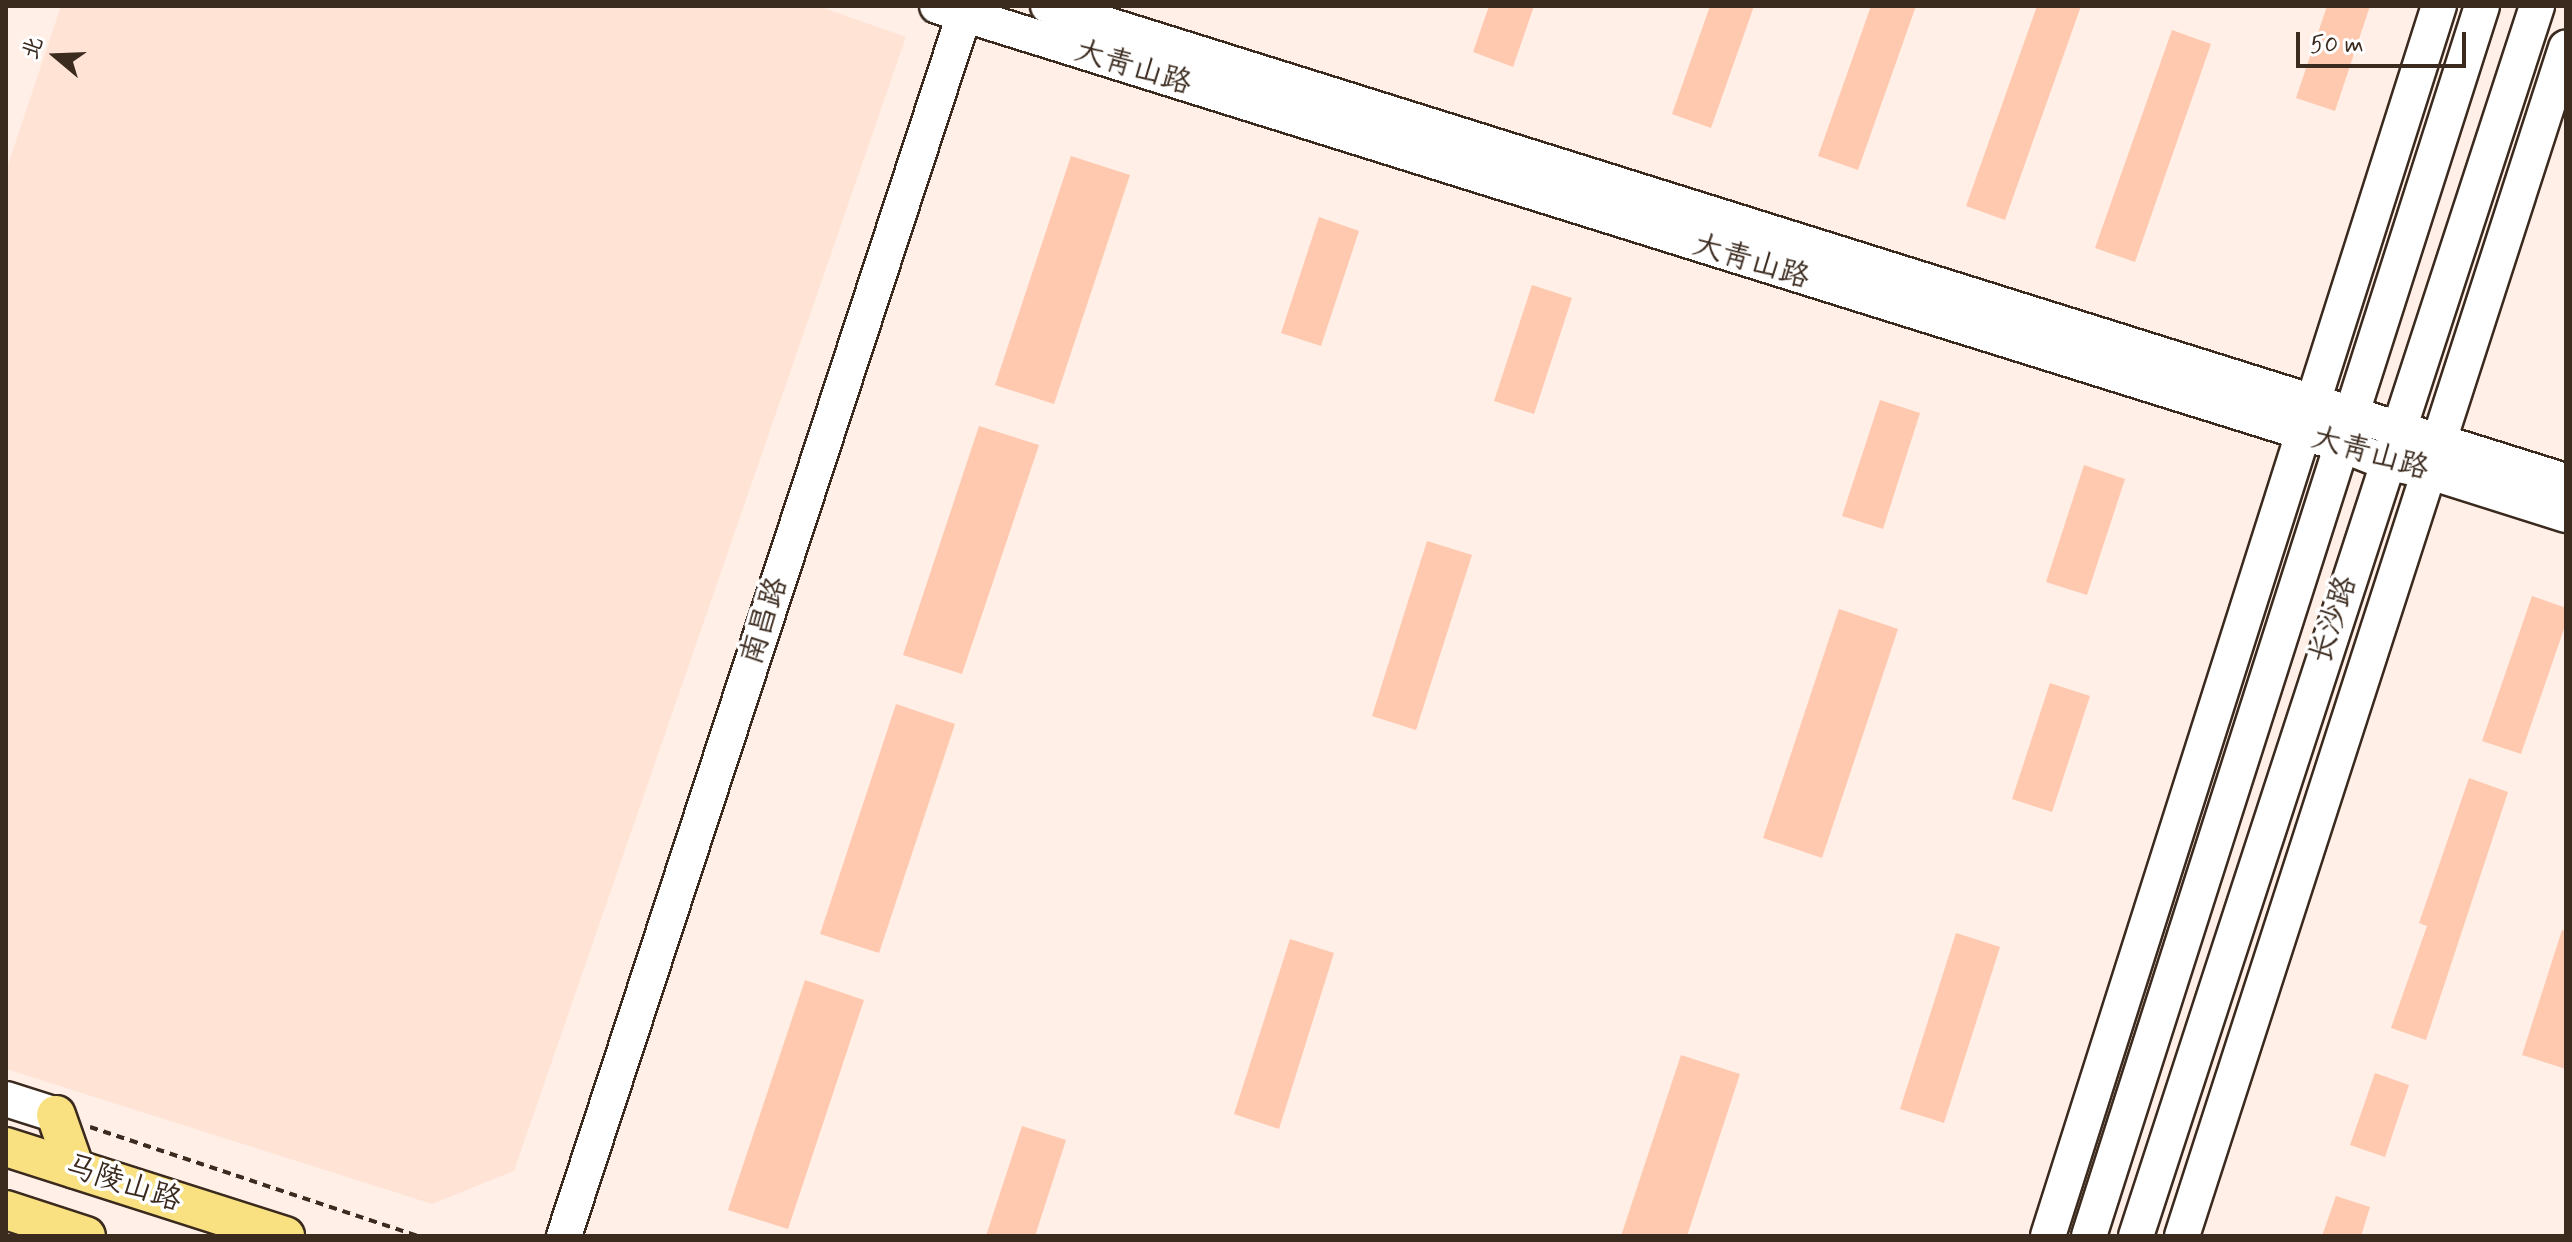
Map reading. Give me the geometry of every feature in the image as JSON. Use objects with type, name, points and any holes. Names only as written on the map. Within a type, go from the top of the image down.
[{"type":"main road","points":[[56,1115],[75,1169]]},
{"type":"main road","name":"马陵山路","points":[[6,1147],[285,1236]]},
{"type":"main road","name":"马陵山路","points":[[6,1210],[86,1236]]},
{"type":"street","name":"大青山路","points":[[1048,6],[2350,412],[2397,428],[2432,456],[2566,515]]},
{"type":"street","points":[[2048,1236],[2311,400],[2439,6]]},
{"type":"street","name":"长沙路","points":[[2089,1236],[2482,6]]},
{"type":"street","name":"长沙路","points":[[2136,1236],[2385,462],[2537,6]]},
{"type":"street","name":"大青山路","points":[[956,9],[2340,444],[2385,462],[2432,456],[2566,481]]},
{"type":"street","name":"南昌路","points":[[564,1236],[956,9]]},
{"type":"street","points":[[2513,78],[2566,48]]},
{"type":"street","points":[[2182,1236],[2566,48]]},
{"type":"street","points":[[2420,67],[2452,97]]},
{"type":"street","points":[[6,1099],[56,1115]]},
{"type":"path","points":[[56,1115],[418,1236]]},
{"type":"shaded area","points":[[61,6],[818,6],[906,37],[514,1171],[432,1204],[6,1069],[6,171]]},
{"type":"building","points":[[1489,6],[1534,6],[1513,67],[1473,52]]},
{"type":"building","points":[[1710,6],[1754,6],[1711,128],[1672,114]]},
{"type":"building","points":[[1871,6],[1916,6],[1858,170],[1818,156]]},
{"type":"building","points":[[2037,6],[2081,6],[2005,220],[1966,206]]},
{"type":"building","points":[[2327,6],[2370,6],[2335,111],[2296,98]]},
{"type":"building","points":[[2172,30],[2211,44],[2135,262],[2095,248]]},
{"type":"building","points":[[1071,156],[1130,175],[1054,404],[995,385]]},
{"type":"building","points":[[1319,217],[1359,231],[1321,346],[1281,333]]},
{"type":"building","points":[[1532,285],[1572,298],[1534,414],[1494,401]]},
{"type":"building","points":[[1880,400],[1920,413],[1883,529],[1842,516]]},
{"type":"building","points":[[979,426],[1039,445],[962,674],[903,655]]},
{"type":"building","points":[[2084,465],[2125,479],[2087,595],[2046,582]]},
{"type":"building","points":[[1427,541],[1472,555],[1416,730],[1372,716]]},
{"type":"building","points":[[2532,596],[2566,608],[2566,623],[2521,754],[2482,741]]},
{"type":"building","points":[[1839,609],[1898,629],[1822,858],[1763,838]]},
{"type":"building","points":[[2050,683],[2090,696],[2052,812],[2012,799]]},
{"type":"building","points":[[896,704],[955,724],[879,953],[820,934]]},
{"type":"building","points":[[2469,778],[2508,792],[2426,1040],[2391,1028],[2427,926],[2419,923]]},
{"type":"building","points":[[2562,930],[2566,931],[2566,1069],[2522,1055]]},
{"type":"building","points":[[1956,933],[2000,947],[1944,1123],[1900,1109]]},
{"type":"building","points":[[1290,939],[1334,953],[1279,1129],[1234,1114]]},
{"type":"building","points":[[805,980],[864,1000],[788,1229],[728,1210]]},
{"type":"building","points":[[1681,1055],[1740,1074],[1687,1236],[1621,1236]]},
{"type":"building","points":[[2375,1073],[2409,1085],[2385,1157],[2350,1145]]},
{"type":"building","points":[[1022,1126],[1066,1140],[1035,1236],[986,1236]]},
{"type":"building","points":[[2336,1196],[2370,1207],[2361,1236],[2322,1236]]}]
